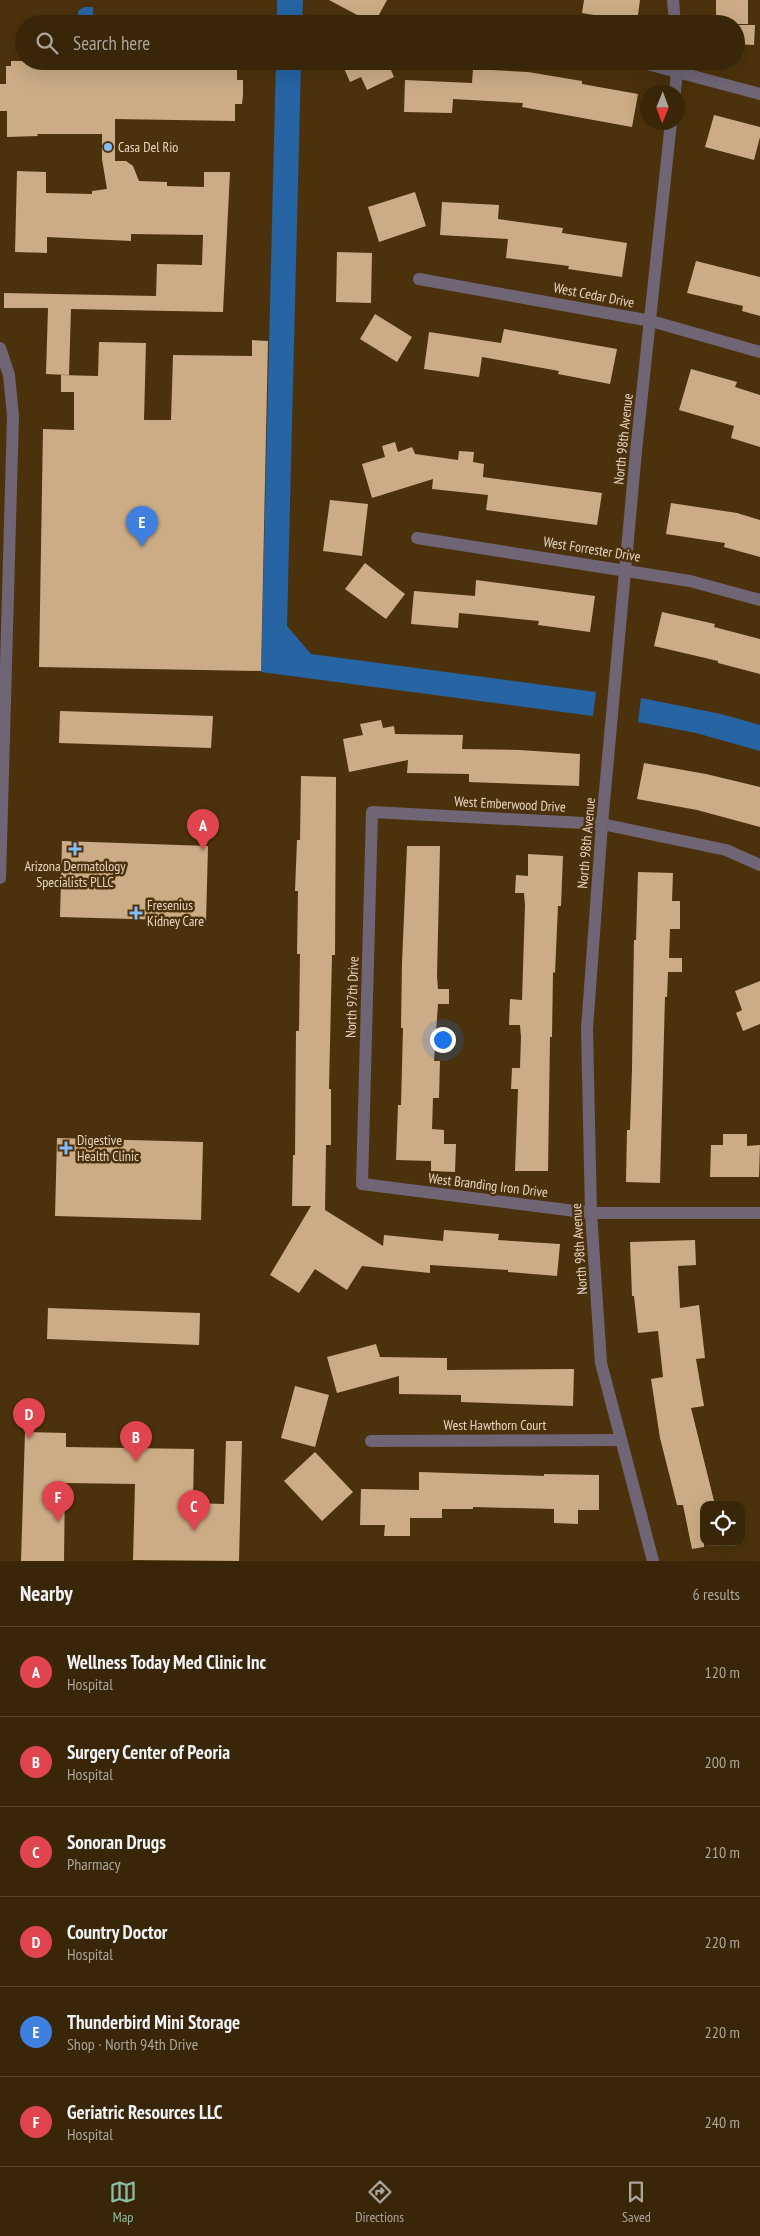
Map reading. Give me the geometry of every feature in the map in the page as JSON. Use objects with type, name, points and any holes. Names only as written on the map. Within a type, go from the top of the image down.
[{"type":"street","points":[[673,0],[674,15]]},
{"type":"street","points":[[676,85],[678,70]]},
{"type":"street","points":[[690,70],[760,94]]},
{"type":"street","name":"North 98th Avenue","points":[[653,1561],[601,1363],[591,1213],[587,1029],[602,824],[636,452],[670,130]]},
{"type":"street","name":"West Cedar Drive","points":[[419,279],[650,321],[760,352]]},
{"type":"street","points":[[0,348],[9,375],[13,416],[2,674],[0,878]]},
{"type":"street","name":"West Forrester Drive","points":[[417,538],[690,581],[760,600]]},
{"type":"street","name":"West Emberwood Drive","points":[[372,812],[602,824],[726,850],[760,865]]},
{"type":"street","name":"North 97th Drive","points":[[362,1184],[372,812]]},
{"type":"street","name":"West Branding Iron Drive","points":[[362,1184],[591,1213],[760,1213]]},
{"type":"street","name":"West Hawthorn Court","points":[[371,1440],[620,1440]]},
{"type":"water","points":[[277,0],[303,0],[302,15],[277,15]]},
{"type":"water","points":[[84,7],[93,7],[93,15],[78,15],[78,11]]},
{"type":"water","points":[[276,70],[301,70],[287,626],[311,654],[596,692],[593,716],[261,672]]},
{"type":"water","points":[[641,698],[721,714],[760,725],[760,751],[696,733],[638,722]]},
{"type":"building","points":[[329,0],[387,0],[379,15],[357,15]]},
{"type":"building","points":[[584,0],[640,0],[638,15],[594,15],[582,13]]},
{"type":"building","points":[[716,0],[748,0],[748,24],[745,24],[745,15],[716,15]]},
{"type":"building","points":[[745,25],[755,25],[754,45],[745,44]]},
{"type":"building","name":"Casa Del Rio","points":[[11,61],[15,61],[15,70],[237,70],[237,80],[243,80],[243,95],[242,104],[235,104],[235,121],[115,119],[115,161],[126,161],[133,166],[139,181],[167,182],[167,186],[204,187],[204,172],[230,172],[223,312],[71,309],[69,375],[46,374],[48,308],[4,308],[4,293],[156,296],[157,264],[202,265],[203,235],[131,234],[131,241],[47,237],[47,253],[15,252],[17,171],[46,172],[46,193],[92,194],[92,191],[107,189],[102,159],[102,134],[37,134],[38,136],[7,137],[7,111],[0,111],[0,84],[6,84],[6,66],[11,66]]},
{"type":"building","points":[[345,70],[391,70],[394,77],[367,90],[361,77],[350,82]]},
{"type":"building","points":[[473,70],[528,72],[582,81],[582,84],[638,94],[632,127],[522,107],[523,103],[453,99],[452,113],[404,112],[405,80],[472,83]]},
{"type":"building","points":[[714,115],[760,127],[760,137],[754,160],[705,147]]},
{"type":"building","points":[[415,192],[426,226],[379,242],[368,207]]},
{"type":"building","points":[[442,202],[499,205],[498,219],[563,228],[562,233],[627,243],[622,277],[568,269],[569,266],[506,258],[508,239],[440,235]]},
{"type":"building","points":[[337,252],[372,253],[371,303],[336,302]]},
{"type":"building","points":[[696,261],[760,277],[760,316],[742,311],[743,306],[687,293]]},
{"type":"building","points":[[375,314],[412,337],[397,362],[360,339]]},
{"type":"building","points":[[504,329],[617,349],[610,384],[558,374],[559,371],[482,357],[479,377],[424,369],[429,332],[501,343]]},
{"type":"building","points":[[252,340],[268,341],[261,671],[39,667],[43,429],[74,430],[74,392],[61,392],[61,375],[98,376],[99,342],[146,343],[144,420],[171,420],[173,355],[252,356]]},
{"type":"building","points":[[691,369],[737,382],[735,387],[760,395],[760,447],[731,438],[734,426],[679,410]]},
{"type":"building","points":[[395,442],[398,452],[412,447],[415,454],[458,460],[459,451],[474,452],[473,462],[484,464],[483,477],[602,493],[597,525],[486,510],[488,495],[432,489],[433,479],[372,498],[362,464],[385,457],[382,446]]},
{"type":"building","points":[[330,500],[368,504],[362,556],[323,551]]},
{"type":"building","points":[[671,503],[737,513],[760,520],[760,557],[724,547],[725,543],[666,534]]},
{"type":"building","points":[[365,563],[405,594],[386,619],[345,589]]},
{"type":"building","points":[[476,580],[595,596],[590,632],[538,625],[539,621],[459,613],[458,628],[411,624],[414,591],[475,596]]},
{"type":"building","points":[[662,612],[715,624],[714,627],[760,639],[760,674],[718,663],[718,661],[654,646]]},
{"type":"building","points":[[60,711],[213,716],[211,748],[59,743]]},
{"type":"building","points":[[381,720],[383,728],[394,726],[395,734],[463,735],[462,749],[580,754],[579,786],[469,782],[469,774],[407,773],[408,760],[349,772],[343,739],[363,735],[360,724]]},
{"type":"building","points":[[644,763],[706,774],[760,787],[760,827],[697,810],[637,799]]},
{"type":"building","points":[[301,776],[336,777],[335,955],[332,955],[329,1089],[331,1089],[331,1145],[326,1145],[325,1210],[383,1246],[384,1235],[443,1241],[444,1230],[499,1234],[498,1240],[560,1244],[557,1276],[508,1272],[508,1270],[430,1265],[430,1273],[362,1266],[347,1290],[315,1269],[299,1293],[270,1275],[311,1206],[292,1206],[293,1155],[295,1155],[296,1031],[299,1031],[300,954],[297,954],[298,891],[295,891],[297,840],[300,840]]},
{"type":"building","points":[[62,841],[208,846],[206,921],[60,917]]},
{"type":"building","points":[[407,846],[440,846],[437,976],[438,989],[449,989],[449,1004],[438,1004],[434,1061],[440,1061],[439,1098],[433,1098],[432,1129],[444,1130],[444,1144],[456,1144],[455,1172],[431,1171],[431,1161],[396,1160],[398,1105],[401,1105],[402,963]]},
{"type":"building","points":[[528,854],[563,856],[561,906],[558,906],[555,973],[553,972],[548,1171],[515,1171],[518,1089],[511,1089],[512,1068],[520,1068],[521,1037],[520,1025],[509,1025],[510,999],[522,1000],[525,905],[524,893],[515,893],[516,875],[528,876]]},
{"type":"building","points":[[638,872],[673,873],[672,901],[680,901],[680,929],[670,929],[669,958],[682,958],[682,972],[668,972],[667,997],[665,997],[660,1183],[626,1182],[627,1130],[630,1130],[634,940],[636,940]]},
{"type":"building","points":[[760,981],[760,1024],[743,1031],[736,1013],[742,1010],[735,991]]},
{"type":"building","points":[[723,1134],[747,1134],[747,1146],[760,1145],[759,1177],[710,1177],[711,1145],[723,1145]]},
{"type":"building","points":[[57,1138],[203,1142],[201,1220],[55,1216]]},
{"type":"building","points":[[695,1240],[696,1265],[678,1266],[680,1308],[699,1305],[705,1358],[696,1359],[704,1406],[691,1408],[714,1501],[700,1501],[700,1546],[704,1547],[692,1549],[683,1505],[677,1505],[660,1438],[651,1379],[663,1377],[658,1331],[638,1333],[634,1296],[632,1296],[630,1242]]},
{"type":"building","points":[[48,1308],[200,1313],[199,1345],[47,1339]]},
{"type":"building","points":[[376,1344],[380,1357],[447,1358],[447,1370],[574,1369],[573,1406],[461,1402],[461,1395],[399,1394],[399,1376],[337,1393],[327,1357]]},
{"type":"building","points":[[295,1386],[329,1395],[315,1447],[281,1438]]},
{"type":"building","points":[[25,1432],[66,1433],[66,1447],[194,1449],[193,1503],[224,1504],[226,1441],[242,1441],[239,1561],[133,1560],[135,1484],[65,1483],[64,1561],[21,1561]]},
{"type":"building","points":[[315,1452],[353,1492],[322,1521],[284,1481]]},
{"type":"building","points":[[419,1472],[544,1476],[544,1474],[599,1475],[599,1510],[578,1510],[578,1524],[554,1523],[554,1509],[473,1507],[473,1509],[442,1509],[442,1518],[410,1518],[410,1536],[384,1536],[385,1525],[360,1525],[361,1489],[419,1490]]},
{"type":"place","name":"Casa Del Rio","points":[[108,147]]},
{"type":"place","name":"Thunderbird Mini Storage","points":[[142,547]]},
{"type":"place","name":"Arizona Dermatology Specialists PLLC","points":[[75,849]]},
{"type":"place","name":"Wellness Today Med Clinic Inc","points":[[203,850]]},
{"type":"place","name":"Fresenius Kidney Care","points":[[136,913]]},
{"type":"place","name":"Digestive Health Clinic","points":[[66,1148]]},
{"type":"place","name":"Country Doctor","points":[[29,1439]]},
{"type":"place","name":"Surgery Center of Peoria","points":[[136,1462]]},
{"type":"place","name":"Geriatric Resources LLC","points":[[58,1522]]},
{"type":"place","name":"Sonoran Drugs","points":[[194,1531]]}]
